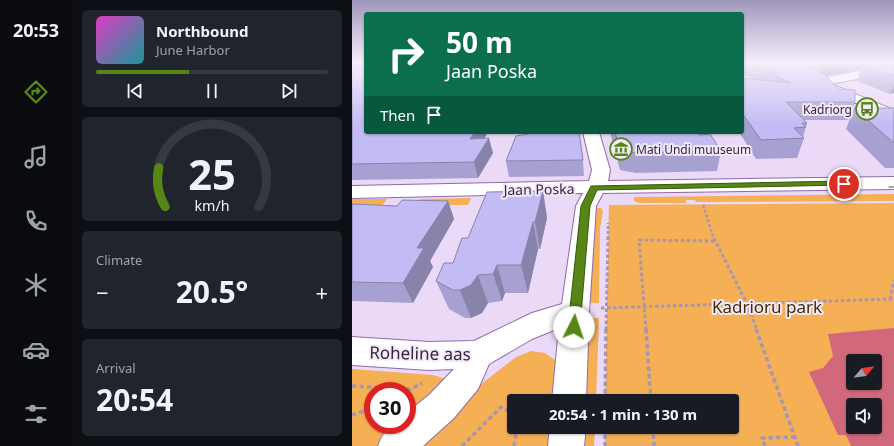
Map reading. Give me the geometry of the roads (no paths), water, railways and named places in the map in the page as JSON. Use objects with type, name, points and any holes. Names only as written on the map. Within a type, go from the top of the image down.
[{"type":"street","points":[[816,83],[894,115]]},
{"type":"street","points":[[569,394],[575,312],[586,206],[601,176],[601,170],[592,134]]},
{"type":"street","name":"Jaan Poska","points":[[352,192],[894,183]]},
{"type":"street","name":"Roheline aas","points":[[352,351],[429,356],[477,355],[529,327],[575,312]]},
{"type":"street","points":[[396,446],[442,406],[467,378],[477,355]]},
{"type":"street","points":[[566,446],[567,434]]},
{"type":"tram line","points":[[845,99],[894,120]]},
{"type":"tram line","points":[[889,187],[894,187]]},
{"type":"place","name":"Kadriorg","points":[[867,109]]},
{"type":"place","name":"Mati Undi muuseum","points":[[621,149]]},
{"type":"park label","name":"Kadrioru park","points":[[767,306]]}]
